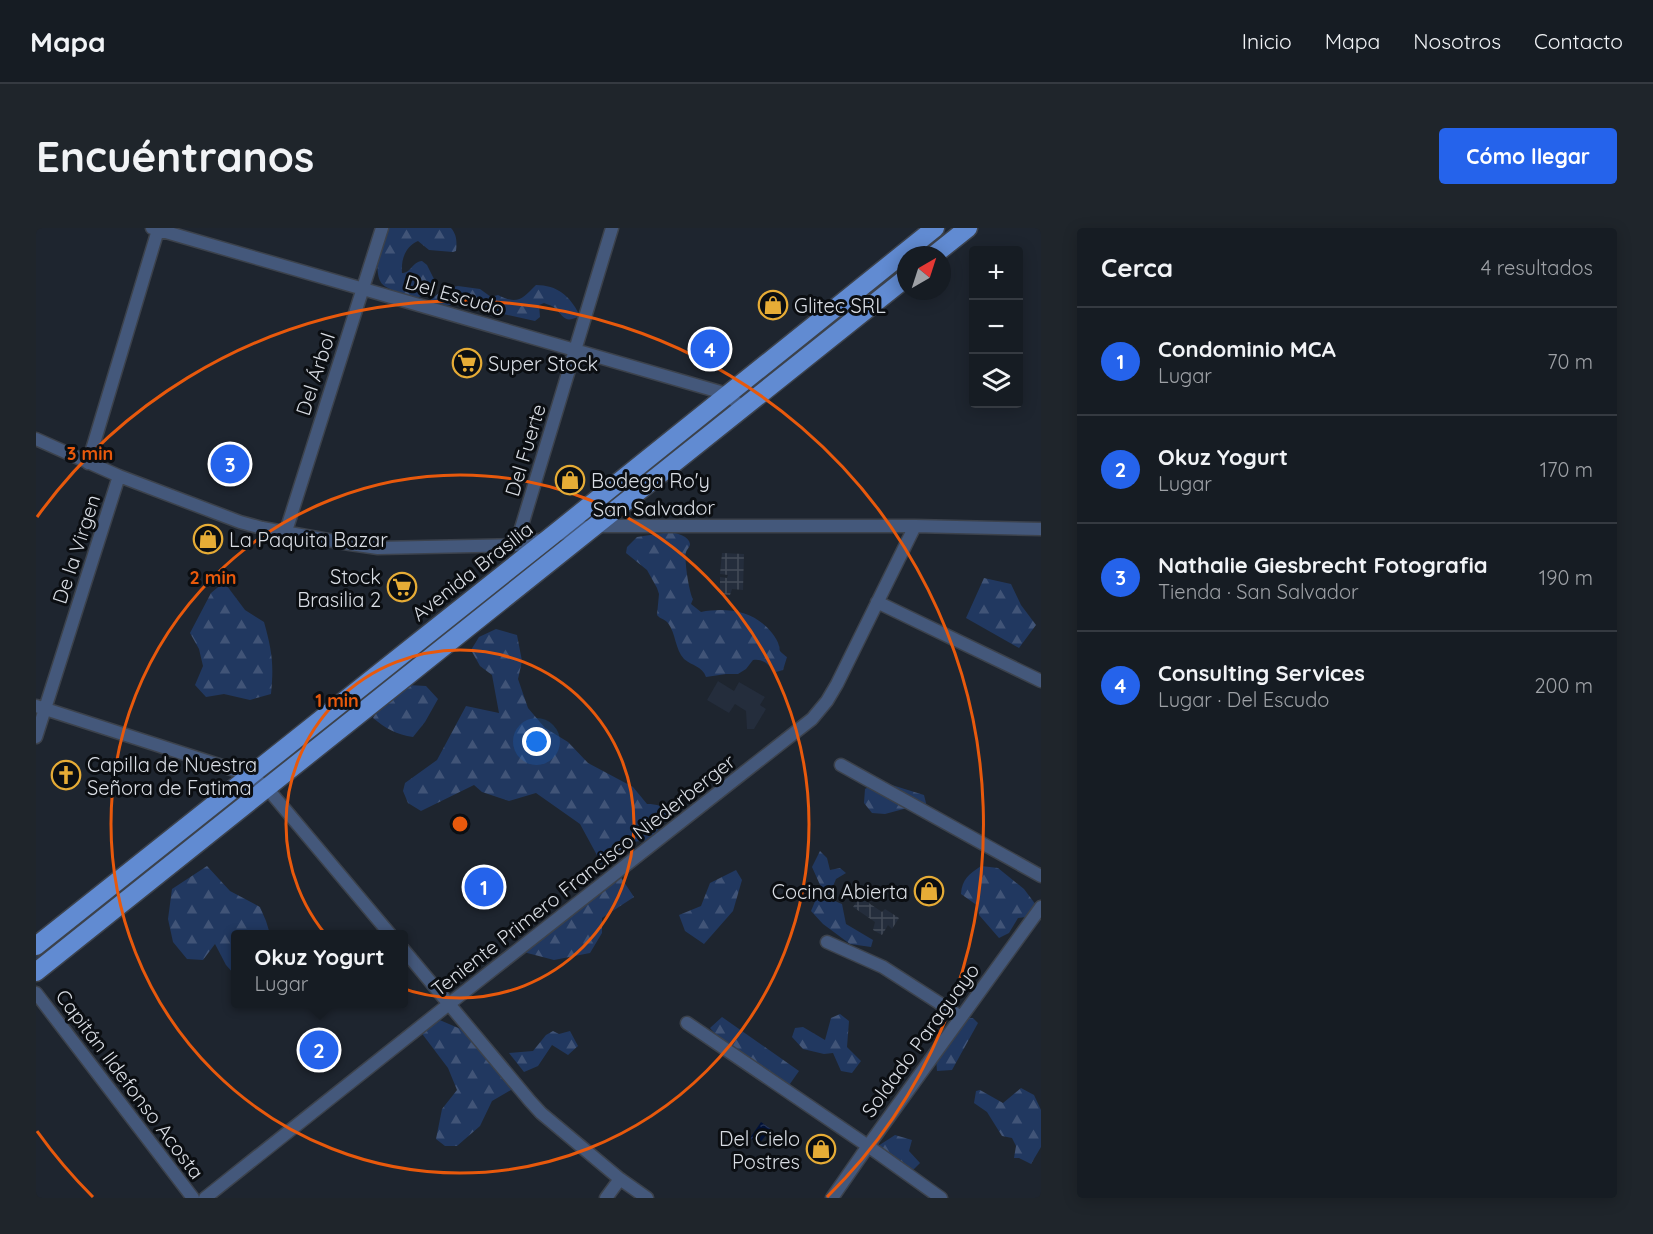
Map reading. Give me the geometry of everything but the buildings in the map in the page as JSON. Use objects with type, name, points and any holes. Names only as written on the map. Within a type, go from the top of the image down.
[{"type":"main road","name":"Avenida Brasilia","points":[[36,946],[549,538],[932,228]]},
{"type":"main road","points":[[945,246],[962,233]]},
{"type":"main road","name":"Avenida Brasilia","points":[[36,972],[897,285]]},
{"type":"street","name":"Del Árbol","points":[[286,531],[382,228]]},
{"type":"street","name":"Del Fuerte","points":[[516,545],[612,228]]},
{"type":"street","points":[[932,228],[962,233]]},
{"type":"street","name":"Del Escudo","points":[[155,229],[727,394],[743,408]]},
{"type":"street","points":[[88,463],[155,229]]},
{"type":"street","name":"San Salvador","points":[[36,439],[119,476],[240,522],[378,548],[516,545],[549,538],[574,529],[595,526],[915,526],[1041,529]]},
{"type":"street","name":"De la Virgen","points":[[36,737],[41,707],[119,476]]},
{"type":"street","name":"Teniente Primero Francisco Niederberger","points":[[205,1198],[805,726],[819,711],[837,684],[915,526]]},
{"type":"street","points":[[877,602],[1041,681]]},
{"type":"street","points":[[41,707],[250,775],[267,788],[387,930]]},
{"type":"street","points":[[841,765],[1041,876]]},
{"type":"street","name":"Soldado Paraguayo","points":[[832,1198],[1041,907]]},
{"type":"street","points":[[827,942],[884,967],[961,1017]]},
{"type":"street","points":[[408,956],[541,1113],[646,1198]]},
{"type":"street","name":"Capitán Ildefonso Acosta","points":[[36,993],[193,1198]]},
{"type":"street","points":[[687,1023],[941,1198]]},
{"type":"street","points":[[606,1198],[620,1179]]},
{"type":"shaded area","points":[[722,553],[744,554],[743,590],[732,589],[730,595],[720,594],[720,577],[727,578],[728,575],[720,574]]},
{"type":"shaded area","points":[[718,681],[734,691],[739,682],[765,697],[760,705],[766,709],[754,729],[747,729],[746,711],[735,704],[729,713],[707,700]]},
{"type":"shaded area","points":[[860,897],[882,912],[885,909],[899,918],[892,929],[888,925],[882,935],[873,930],[875,922],[853,907]]},
{"type":"green space","points":[[389,228],[451,228],[454,233],[456,251],[429,250],[418,241],[405,254],[402,273],[422,261],[427,265],[434,279],[426,292],[419,297],[407,298],[380,282],[377,268],[379,256]]},
{"type":"green space","points":[[897,269],[897,275],[751,391],[748,389]]},
{"type":"green space","points":[[536,285],[550,287],[562,293],[579,314],[578,317],[566,319],[554,308],[544,303],[539,305],[540,317],[535,321],[492,311],[468,302],[440,307],[436,306],[431,299],[446,288],[458,286],[480,289],[491,297],[498,295],[515,300],[523,297]]},
{"type":"green space","points":[[712,417],[714,420],[618,497],[616,496]]},
{"type":"green space","points":[[670,532],[685,537],[690,544],[686,552],[686,568],[693,599],[691,604],[701,612],[721,610],[740,612],[757,620],[772,633],[778,642],[780,651],[787,657],[783,670],[776,672],[763,661],[753,660],[746,669],[738,674],[706,677],[699,668],[684,659],[668,623],[657,615],[659,594],[657,588],[647,570],[626,553],[627,547],[637,537]]},
{"type":"green space","points":[[984,578],[1011,584],[1021,605],[1036,625],[1019,648],[966,618]]},
{"type":"green space","points":[[224,582],[245,610],[264,622],[272,658],[271,694],[250,700],[224,694],[206,697],[195,685],[203,666],[199,649],[190,633],[211,593]]},
{"type":"green space","points":[[490,595],[492,597],[272,773],[270,771]]},
{"type":"green space","points":[[496,629],[517,635],[522,661],[518,679],[528,708],[545,728],[568,742],[588,763],[633,787],[647,804],[660,806],[671,814],[650,840],[623,843],[619,856],[605,870],[580,824],[536,793],[509,801],[482,792],[474,785],[421,811],[408,803],[403,791],[405,783],[437,760],[466,706],[499,713],[492,675],[480,666],[471,650],[479,637]]},
{"type":"green space","points":[[408,685],[426,686],[438,699],[413,737],[402,735],[373,718],[380,706]]},
{"type":"green space","points":[[879,781],[924,795],[927,807],[911,807],[885,814],[872,813],[864,803],[865,789]]},
{"type":"green space","points":[[239,794],[243,796],[36,962],[36,956]]},
{"type":"green space","points":[[820,851],[827,858],[830,870],[840,868],[846,873],[836,879],[828,898],[842,904],[846,924],[873,940],[871,947],[850,944],[823,924],[811,911],[821,887],[812,867]]},
{"type":"green space","points":[[207,866],[230,891],[260,907],[269,930],[231,930],[231,971],[215,944],[203,960],[187,959],[173,942],[168,919],[172,889]]},
{"type":"green space","points":[[981,866],[998,868],[1024,889],[1036,905],[1026,917],[1018,918],[1009,933],[999,938],[979,915],[978,906],[961,894],[967,877]]},
{"type":"green space","points":[[736,870],[742,880],[733,911],[704,944],[685,931],[679,915],[701,906],[710,883]]},
{"type":"green space","points":[[620,876],[634,897],[602,918],[602,933],[590,953],[554,960],[512,949]]},
{"type":"green space","points":[[840,1014],[849,1021],[847,1047],[861,1061],[852,1073],[841,1071],[833,1053],[824,1054],[803,1049],[792,1037],[795,1028],[803,1027],[825,1040],[831,1018]]},
{"type":"green space","points":[[722,1017],[799,1071],[785,1091],[710,1028]]},
{"type":"green space","points":[[435,1018],[477,1036],[518,1077],[511,1090],[492,1101],[480,1126],[457,1146],[445,1146],[436,1139],[442,1109],[457,1090],[448,1068],[420,1031]]},
{"type":"green space","points":[[973,1018],[978,1023],[952,1070],[937,1071],[936,1058],[960,1019]]},
{"type":"green space","points":[[553,1031],[559,1034],[570,1031],[578,1046],[568,1055],[552,1045],[538,1066],[524,1072],[509,1053],[533,1051],[546,1035]]},
{"type":"green space","points":[[1021,1088],[1034,1095],[1041,1110],[1041,1147],[1031,1164],[1014,1158],[1016,1146],[1012,1138],[1002,1136],[987,1112],[974,1103],[976,1091],[980,1090],[1003,1103]]},
{"type":"green space","points":[[895,1135],[912,1140],[909,1151],[920,1163],[914,1169],[895,1169],[878,1146]]},
{"type":"water","points":[[761,1122],[771,1129],[759,1144],[750,1138]]},
{"type":"place","name":"Glitec SRL","points":[[773,305]]},
{"type":"place","name":"Consulting Services","points":[[710,349]]},
{"type":"place","name":"Super Stock","points":[[467,363]]},
{"type":"place","name":"Nathalie Giesbrecht Fotografia","points":[[230,464]]},
{"type":"place","name":"Bodega Ro'y","points":[[570,480]]},
{"type":"place","name":"La Paquita Bazar","points":[[208,539]]},
{"type":"place","name":"Stock Brasilia 2","points":[[402,587]]},
{"type":"place","name":"Capilla de Nuestra Señora de Fatima","points":[[66,775]]},
{"type":"place","name":"Condominio MCA","points":[[484,887]]},
{"type":"place","name":"Cocina Abierta","points":[[929,891]]},
{"type":"place","name":"Okuz Yogurt","points":[[319,1050]]},
{"type":"place","name":"Del Cielo Postres","points":[[821,1149]]}]
